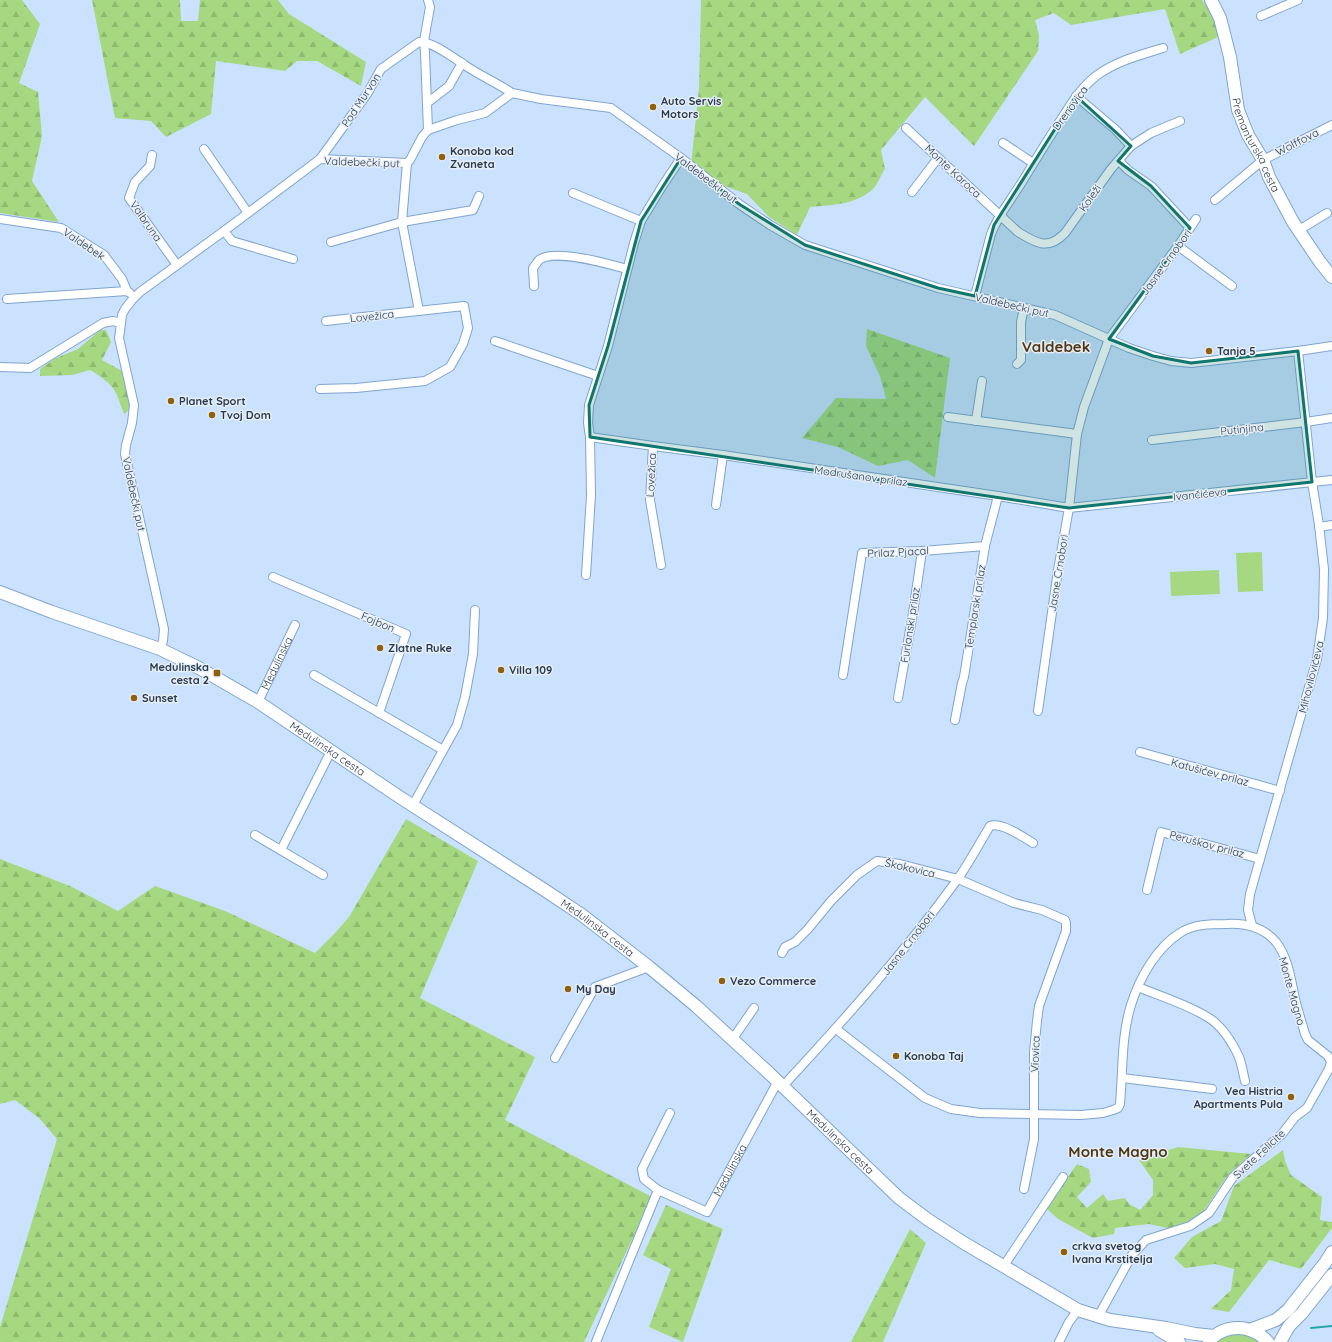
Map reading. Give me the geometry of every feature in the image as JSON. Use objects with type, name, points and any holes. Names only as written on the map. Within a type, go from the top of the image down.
[{"type":"main road","name":"Premanturska cesta","points":[[1211,0],[1220,18],[1230,57],[1238,110],[1248,135],[1263,160],[1269,177],[1298,230],[1332,277]]},
{"type":"main road","name":"Medulinska cesta","points":[[0,592],[52,612],[160,649],[199,668],[258,702],[413,806],[556,898],[600,929],[696,1006],[899,1198],[927,1219],[1003,1267],[1078,1310],[1110,1320],[1149,1325]]},
{"type":"main road","points":[[1252,1330],[1276,1320],[1288,1310],[1325,1264],[1332,1252]]},
{"type":"main road","points":[[1280,1342],[1290,1326],[1332,1275]]},
{"type":"main road","points":[[1149,1325],[1195,1334],[1211,1339],[1226,1329],[1239,1327],[1252,1330],[1268,1342]]},
{"type":"main road","points":[[1149,1325],[1179,1342]]},
{"type":"street","points":[[424,41],[441,49],[512,93],[485,113],[457,120],[428,130],[424,41],[430,7],[428,0]]},
{"type":"street","points":[[1261,16],[1298,0]]},
{"type":"street","name":"Pod Murvon","points":[[320,159],[367,94],[381,69],[419,42],[424,41]]},
{"type":"street","name":"Drenovica","points":[[975,296],[990,234],[999,214],[1021,183],[1076,96],[1087,84],[1108,67],[1135,56],[1163,48]]},
{"type":"street","points":[[427,103],[449,86],[462,63]]},
{"type":"street","name":"Valdebečki put","points":[[512,93],[541,99],[612,108],[681,158],[739,204],[770,225],[805,245],[938,288],[1055,315],[1129,348],[1153,356],[1171,361],[1191,363],[1332,346]]},
{"type":"street","points":[[1076,96],[1116,130],[1131,146]]},
{"type":"street","name":"Koleži","points":[[999,214],[1018,232],[1031,240],[1044,244],[1052,243],[1065,233],[1111,169],[1131,146],[1138,140],[1151,133],[1180,121]]},
{"type":"street","name":"Wolffova","points":[[1215,200],[1263,160],[1332,125]]},
{"type":"street","name":"Monte Karoca","points":[[906,128],[999,214]]},
{"type":"street","name":"Valdebečki put","points":[[160,649],[163,641],[164,629],[125,454],[132,423],[134,405],[119,338],[122,315],[125,309],[136,296],[320,159],[407,163],[422,137],[428,130]]},
{"type":"street","points":[[1002,143],[1033,163]]},
{"type":"street","points":[[204,149],[248,213]]},
{"type":"street","name":"Valbruna","points":[[152,155],[150,166],[135,182],[129,198],[177,265]]},
{"type":"street","points":[[586,575],[591,495],[590,437],[588,423],[589,405],[608,346],[627,269],[641,221],[681,158]]},
{"type":"street","points":[[912,192],[938,158]]},
{"type":"street","points":[[1119,160],[1128,170],[1151,186],[1190,228]]},
{"type":"street","points":[[407,163],[402,222],[419,311]]},
{"type":"street","points":[[573,193],[641,221]]},
{"type":"street","points":[[331,242],[402,222],[473,210],[479,196]]},
{"type":"street","points":[[1298,230],[1327,213]]},
{"type":"street","name":"Valdebek","points":[[0,219],[61,228],[104,255],[122,279],[127,291]]},
{"type":"street","name":"Jasne Crnobori","points":[[1038,711],[1058,570],[1069,508],[1077,434],[1091,384],[1109,339],[1178,246],[1196,219]]},
{"type":"street","points":[[224,231],[232,241],[293,259]]},
{"type":"street","points":[[1178,246],[1232,286]]},
{"type":"street","points":[[534,286],[533,268],[539,260],[554,256],[585,258],[627,269]]},
{"type":"street","points":[[7,299],[127,291],[136,296]]},
{"type":"street","name":"Lovežica","points":[[320,389],[356,388],[425,381],[450,367],[463,344],[468,328],[464,306],[326,321]]},
{"type":"street","points":[[1016,364],[1022,360],[1021,322],[1024,308]]},
{"type":"street","points":[[0,367],[30,368],[103,323],[113,321],[121,323]]},
{"type":"street","points":[[495,341],[598,376]]},
{"type":"street","name":"Mihovilovićeva","points":[[1252,925],[1248,910],[1250,894],[1317,659],[1321,640],[1323,618],[1324,569],[1320,527],[1312,482],[1298,351]]},
{"type":"street","points":[[976,421],[982,381]]},
{"type":"street","points":[[948,417],[1077,434]]},
{"type":"street","name":"Putinjina","points":[[1152,440],[1332,418]]},
{"type":"street","name":"Lovežica","points":[[590,437],[653,446],[650,500],[661,565]]},
{"type":"street","name":"Modrušanov prilaz","points":[[653,446],[723,455],[1069,508]]},
{"type":"street","points":[[716,505],[723,455]]},
{"type":"street","name":"Ivančićeva","points":[[1069,508],[1332,480]]},
{"type":"street","name":"Templarski prilaz","points":[[956,720],[985,546],[998,496]]},
{"type":"street","points":[[1320,527],[1332,525]]},
{"type":"street","name":"Prilaz Pjacal","points":[[843,675],[862,553],[922,551],[985,546]]},
{"type":"street","name":"Furlanski prilaz","points":[[898,698],[922,551]]},
{"type":"street","name":"Fojbon","points":[[273,577],[406,634],[379,713]]},
{"type":"street","points":[[413,806],[457,725],[465,697],[472,654],[475,610]]},
{"type":"street","name":"Medulinska","points":[[258,702],[295,625]]},
{"type":"street","points":[[314,675],[443,750]]},
{"type":"street","points":[[281,850],[331,751]]},
{"type":"street","name":"Katušićev prilaz","points":[[1140,752],[1280,791]]},
{"type":"street","name":"Jasne Crnobori","points":[[780,1084],[836,1029],[882,975],[958,879],[990,826],[998,825],[1009,829],[1033,843]]},
{"type":"street","name":"Peruškov prilaz","points":[[1147,890],[1161,832],[1260,859]]},
{"type":"street","points":[[255,835],[323,876]]},
{"type":"street","name":"Škokovica","points":[[782,953],[785,947],[795,942],[808,929],[831,901],[857,876],[877,861],[900,864],[958,879],[1014,903],[1042,910],[1065,920],[1066,924]]},
{"type":"street","name":"Monte Magno","points":[[1034,1115],[1081,1115],[1103,1113],[1118,1108],[1120,1104],[1125,1032],[1131,1004],[1138,987],[1162,948],[1180,933],[1196,927],[1212,924],[1233,923],[1252,925],[1266,933],[1276,943],[1284,957],[1290,973],[1305,1034],[1308,1040],[1328,1056],[1330,1062]]},
{"type":"street","name":"Viovica","points":[[1024,1188],[1034,1147],[1034,1052],[1039,1006],[1066,931],[1066,924]]},
{"type":"street","points":[[555,1058],[595,987],[649,967]]},
{"type":"street","points":[[1138,987],[1210,1018],[1230,1040],[1240,1059],[1245,1081]]},
{"type":"street","points":[[732,1040],[754,1008]]},
{"type":"street","points":[[836,1029],[925,1098],[950,1109],[980,1113],[1034,1115]]},
{"type":"street","name":"Svete Felicite","points":[[1098,1317],[1132,1255],[1146,1240],[1190,1226],[1209,1213],[1233,1177],[1282,1134],[1295,1117],[1307,1108],[1329,1069],[1330,1062]]},
{"type":"street","points":[[1122,1078],[1212,1089]]},
{"type":"street","name":"Medulinska","points":[[670,1113],[642,1169],[644,1179],[658,1190],[707,1212],[780,1084]]},
{"type":"street","points":[[1003,1267],[1063,1177]]},
{"type":"street","points":[[596,1342],[658,1190]]},
{"type":"street","points":[[1059,1342],[1069,1322],[1078,1310]]},
{"type":"highlighted area","points":[[1076,96],[1131,146],[1118,161],[1151,186],[1190,228],[1109,339],[1153,356],[1191,363],[1298,351],[1312,482],[1069,508],[590,437],[589,405],[608,346],[641,221],[681,158],[739,204],[805,245],[938,288],[975,296],[994,225]]},
{"type":"green space","points":[[0,0],[22,0],[40,24],[19,83],[38,92],[42,136],[32,181],[59,222],[0,213]]},
{"type":"green space","points":[[92,0],[180,0],[181,21],[198,21],[200,0],[278,0],[289,14],[366,62],[361,86],[317,61],[297,61],[285,71],[216,61],[211,114],[166,137],[151,121],[115,118]]},
{"type":"green space","points":[[701,0],[1202,0],[1215,18],[1218,37],[1180,54],[1165,9],[1071,25],[1054,13],[1035,20],[1039,35],[1038,51],[974,146],[925,97],[881,150],[885,169],[874,188],[867,194],[852,201],[835,205],[810,207],[797,235],[769,217],[747,194],[716,183],[691,165],[699,88]]},
{"type":"green space","points":[[867,329],[950,358],[935,478],[908,460],[878,466],[838,447],[802,438],[836,398],[886,399],[880,376],[866,346]]},
{"type":"green space","points":[[100,330],[106,330],[111,342],[102,360],[122,371],[126,385],[130,409],[124,414],[114,389],[90,370],[72,375],[40,376],[40,369],[56,358],[78,349]]},
{"type":"green space","points":[[1262,552],[1263,591],[1238,592],[1236,553]]},
{"type":"green space","points":[[1219,570],[1220,594],[1171,596],[1170,572]]},
{"type":"green space","points":[[406,819],[478,861],[420,998],[535,1057],[505,1120],[652,1197],[584,1342],[0,1342],[0,1327],[57,1139],[39,1118],[15,1100],[0,1104],[0,859],[70,886],[118,911],[155,886],[225,911],[315,953],[349,917]]},
{"type":"green space","points":[[1178,1147],[1251,1154],[1228,1175],[1203,1212],[1185,1226],[1167,1228],[1149,1224],[1115,1228],[1114,1234],[1093,1238],[1058,1219],[1046,1208],[1077,1164],[1089,1169],[1091,1182],[1077,1197],[1087,1208],[1103,1194],[1108,1201],[1125,1198],[1129,1204],[1140,1210],[1153,1195],[1153,1180],[1139,1160]]},
{"type":"green space","points":[[1283,1150],[1285,1161],[1291,1175],[1322,1197],[1320,1220],[1332,1222],[1332,1228],[1301,1269],[1269,1260],[1229,1312],[1211,1309],[1231,1290],[1234,1269],[1215,1264],[1185,1268],[1174,1258],[1192,1237],[1221,1221],[1234,1186]]},
{"type":"green space","points":[[666,1205],[723,1229],[683,1342],[649,1327],[671,1269],[643,1255]]},
{"type":"green space","points":[[910,1229],[926,1243],[883,1342],[851,1342]]},
{"type":"green space","points":[[1237,1333],[1249,1335],[1260,1342],[1217,1342],[1226,1336]]},
{"type":"waterway","points":[[1311,1328],[1332,1326]]},
{"type":"place","name":"Auto Servis Motors","points":[[653,107]]},
{"type":"place","name":"Konoba kod Zvaneta","points":[[442,157]]},
{"type":"place","name":"Tanja 5","points":[[1209,351]]},
{"type":"place","name":"Planet Sport","points":[[171,401]]},
{"type":"place","name":"Tvoj Dom","points":[[212,415]]},
{"type":"place","name":"Zlatne Ruke","points":[[380,648]]},
{"type":"place","name":"Villa 109","points":[[501,670]]},
{"type":"place","name":"Medulinska cesta 2","points":[[217,673]]},
{"type":"place","name":"Sunset","points":[[134,698]]},
{"type":"place","name":"Vezo Commerce","points":[[722,981]]},
{"type":"place","name":"My Day","points":[[568,989]]},
{"type":"place","name":"Konoba Taj","points":[[896,1056]]},
{"type":"place","name":"Vea Histria Apartments Pula","points":[[1291,1097]]},
{"type":"place","name":"crkva svetog Ivana Krstitelja","points":[[1064,1252]]},
{"type":"district","name":"Valdebek","points":[[1056,347]]},
{"type":"district","name":"Monte Magno","points":[[1118,1152]]}]
